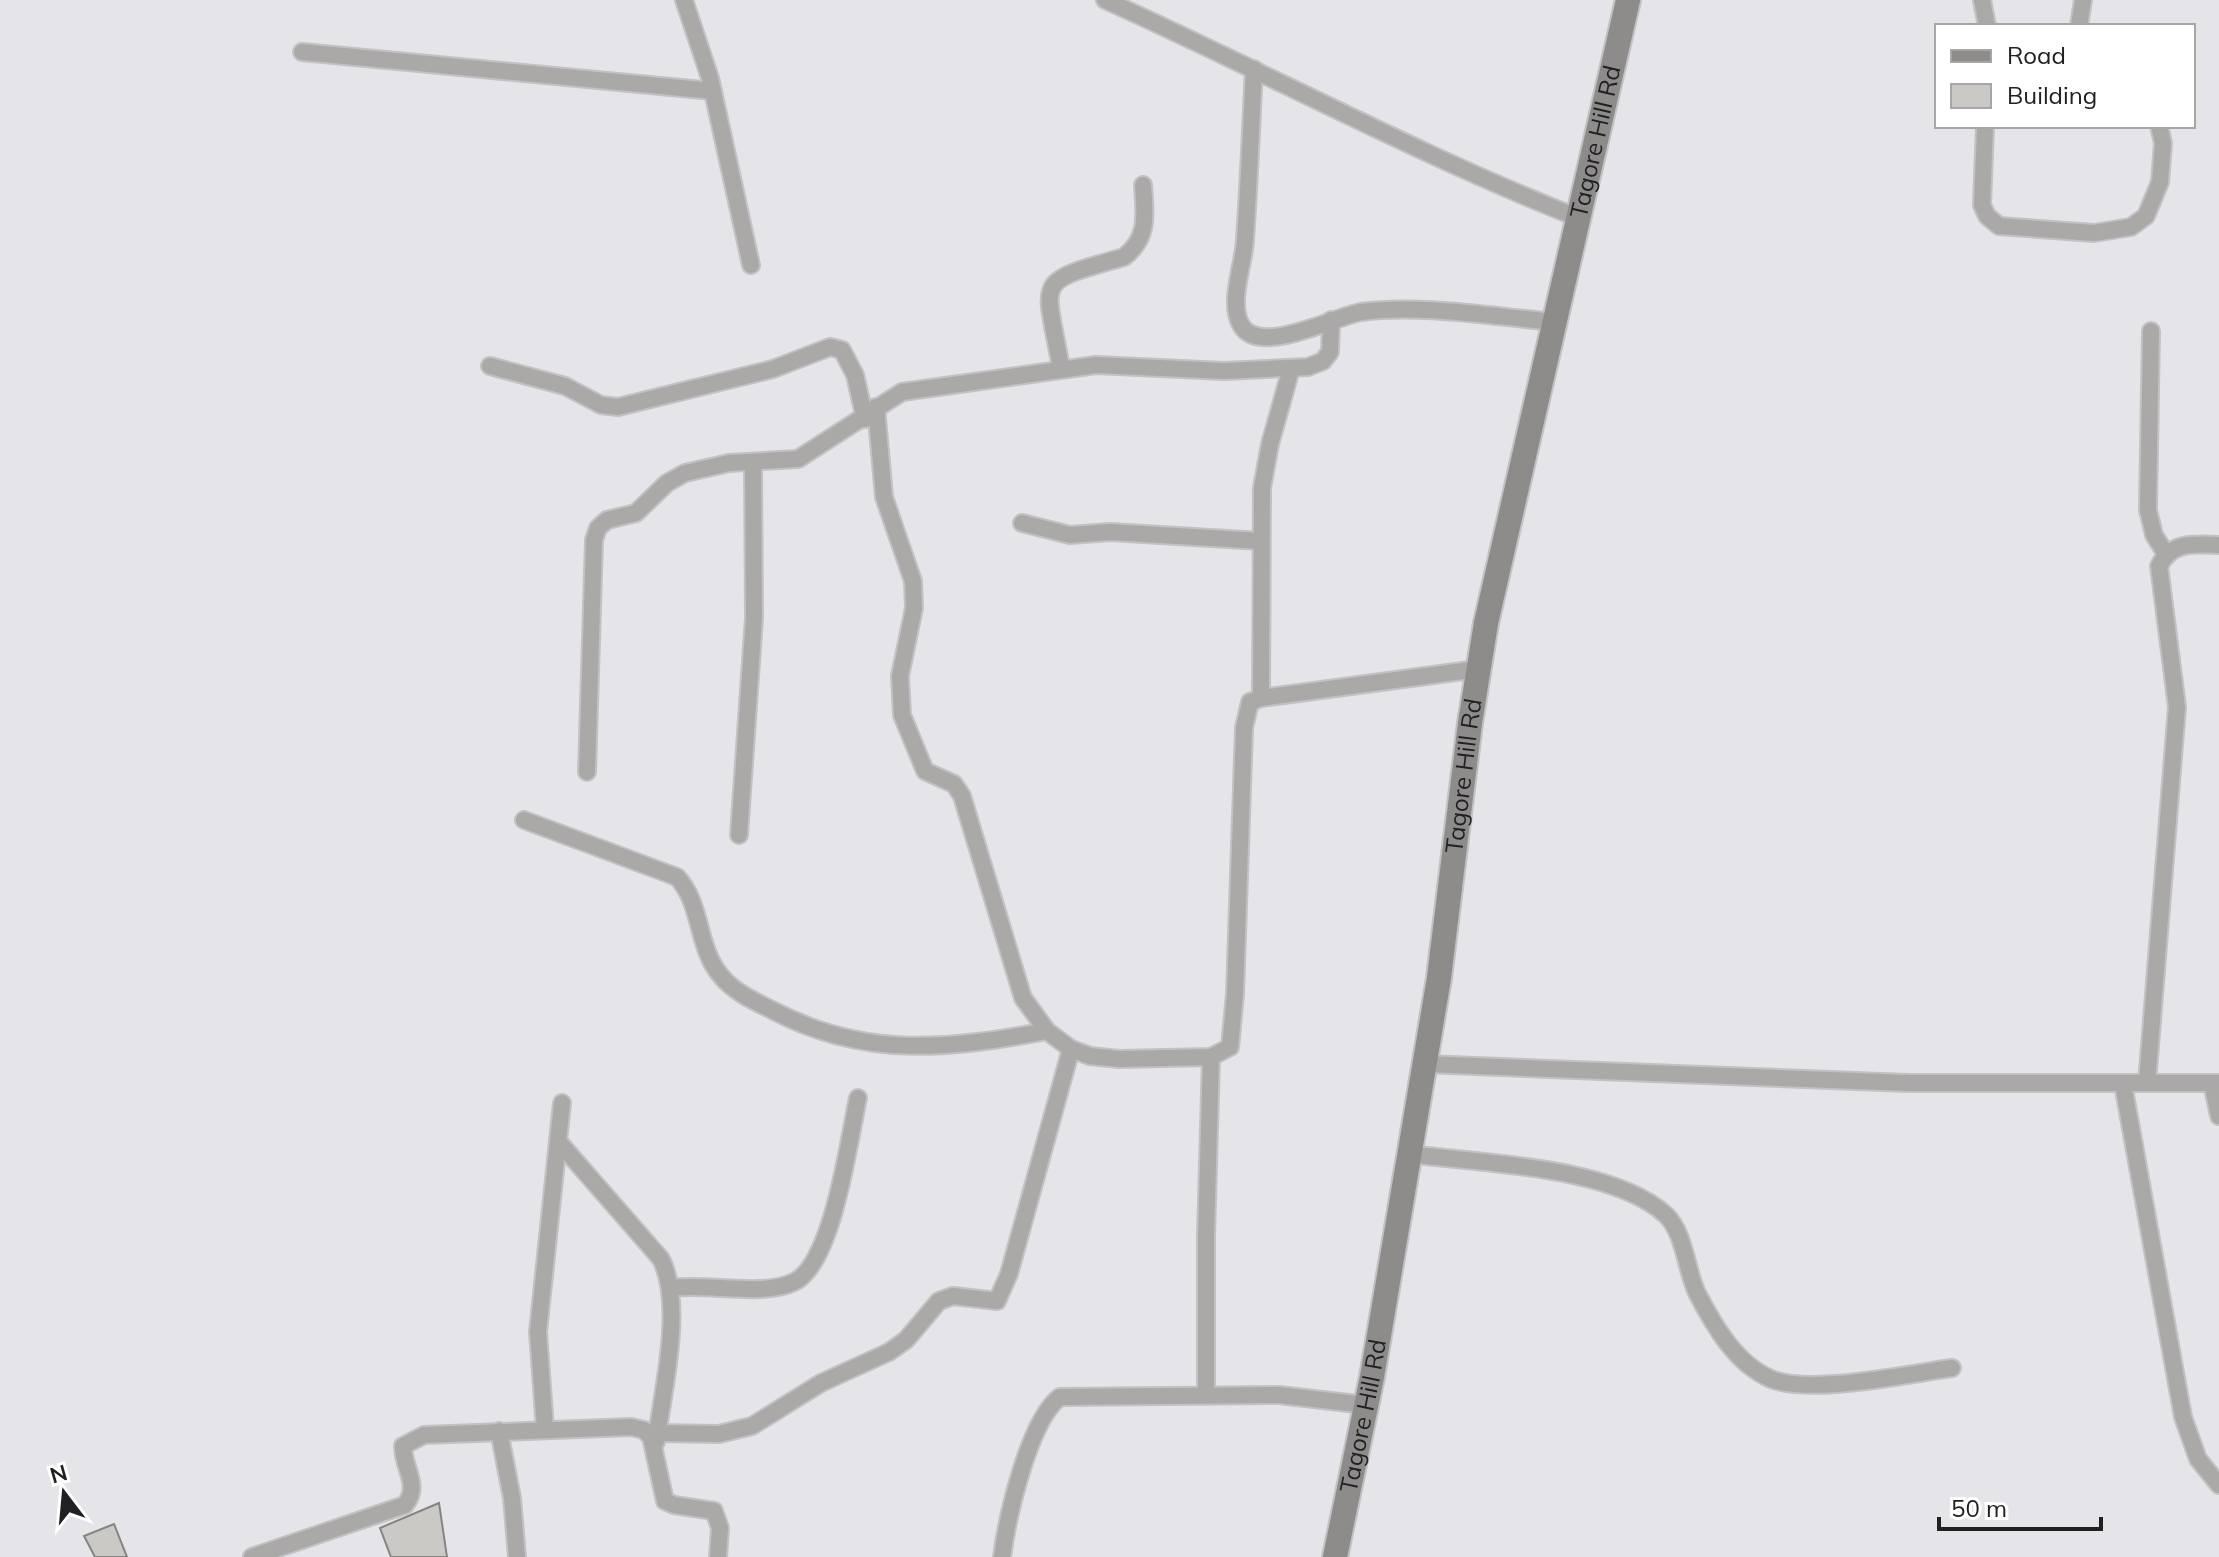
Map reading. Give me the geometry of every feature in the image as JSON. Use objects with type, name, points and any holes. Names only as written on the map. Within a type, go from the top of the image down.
[{"type":"main road","name":"Tagore Hill Rd","points":[[1335,1557],[1366,1405],[1425,1064],[1478,669],[1628,0]]},
{"type":"street","points":[[684,0],[713,91],[751,265]]},
{"type":"street","points":[[1105,0],[1236,59],[1478,178],[1581,219]]},
{"type":"street","points":[[1982,0],[1987,24]]},
{"type":"street","points":[[2079,24],[2083,0]]},
{"type":"street","points":[[302,52],[713,91]]},
{"type":"street","points":[[1254,69],[1246,235],[1237,307],[1241,324],[1251,335],[1269,339],[1360,313],[1400,310],[1556,322]]},
{"type":"street","points":[[1985,128],[1982,205],[1987,216],[1999,226],[2094,233],[2131,227],[2146,216],[2163,166],[2159,128]]},
{"type":"street","points":[[1061,368],[1048,296],[1051,284],[1062,275],[1124,257],[1132,251],[1141,241],[1145,222],[1143,185]]},
{"type":"street","points":[[587,772],[594,540],[598,528],[607,520],[636,513],[667,483],[685,473],[729,463],[798,459],[870,413],[917,388],[1096,365],[1172,371],[1308,367],[1323,361],[1330,352],[1331,320]]},
{"type":"street","points":[[2151,331],[2148,510],[2154,535],[2166,554]]},
{"type":"street","points":[[490,366],[565,386],[601,405],[618,407],[773,369],[830,347],[842,350],[850,360],[870,413],[884,497],[913,581],[912,621],[900,676],[902,715],[925,771],[954,784],[962,796],[1023,998],[1047,1031],[1071,1049],[1090,1056],[1119,1059],[1211,1057],[1230,1047],[1244,728],[1250,702],[1478,669]]},
{"type":"street","points":[[1261,698],[1261,541],[1266,464],[1291,369]]},
{"type":"street","points":[[739,835],[754,618],[753,463]]},
{"type":"street","points":[[1022,523],[1070,535],[1110,532],[1261,541]]},
{"type":"street","points":[[2147,1083],[2177,707],[2159,566],[2166,554],[2178,546],[2219,545]]},
{"type":"street","points":[[524,820],[677,877],[688,889],[704,951],[720,975],[733,989],[790,1019],[857,1040],[920,1048],[951,1047],[1047,1031]]},
{"type":"street","points":[[656,1442],[719,1434],[752,1426],[821,1383],[889,1352],[906,1340],[939,1301],[953,1296],[997,1301],[1009,1274],[1071,1049]]},
{"type":"street","points":[[1206,1395],[1205,1247],[1211,1057]]},
{"type":"street","points":[[1425,1064],[1908,1083],[2216,1083],[2219,1116]]},
{"type":"street","points":[[2123,1084],[2183,1417],[2198,1459],[2219,1485]]},
{"type":"street","points":[[671,1288],[709,1285],[769,1287],[794,1282],[807,1273],[824,1241],[858,1098]]},
{"type":"street","points":[[545,1429],[538,1332],[562,1103]]},
{"type":"street","points":[[558,1141],[661,1259],[671,1288],[656,1442],[665,1501],[674,1505],[707,1508],[718,1518],[718,1557]]},
{"type":"street","points":[[1409,1154],[1585,1178],[1648,1203],[1668,1217],[1677,1232],[1691,1281],[1725,1340],[1759,1372],[1774,1380],[1817,1384],[1952,1368]]},
{"type":"street","points":[[1002,1557],[1022,1477],[1047,1407],[1060,1397],[1279,1395],[1366,1405]]},
{"type":"street","points":[[252,1557],[405,1505],[412,1497],[414,1486],[403,1457],[403,1446],[412,1439],[499,1431],[631,1427],[644,1430],[656,1442]]},
{"type":"street","points":[[499,1431],[512,1498],[517,1557]]},
{"type":"building","points":[[439,1503],[447,1557],[391,1557],[380,1528]]},
{"type":"building","points":[[114,1524],[127,1557],[95,1557],[84,1536]]}]
